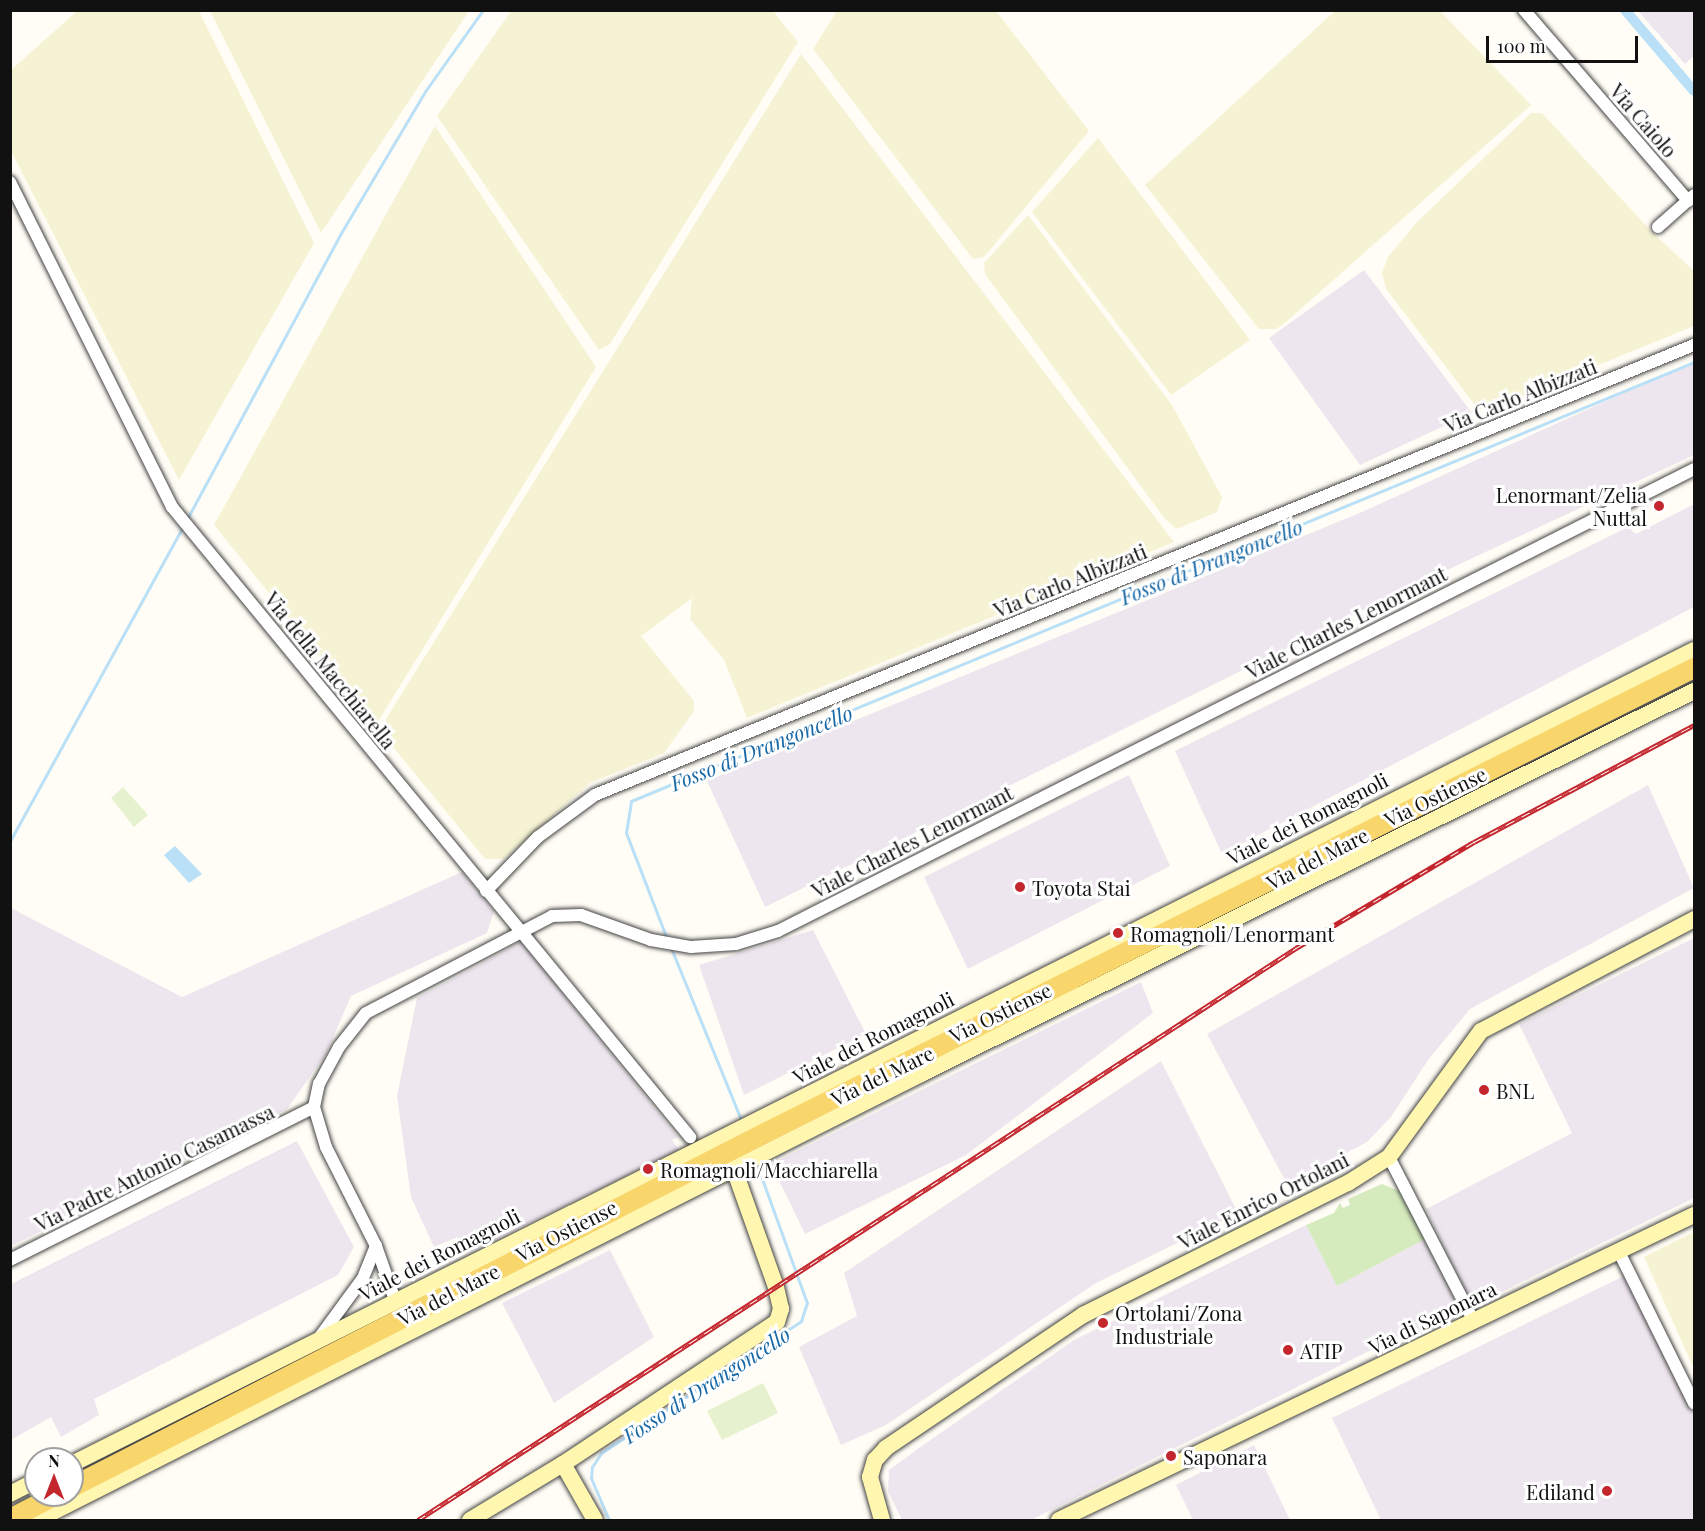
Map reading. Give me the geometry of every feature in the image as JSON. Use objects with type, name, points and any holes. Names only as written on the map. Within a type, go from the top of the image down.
[{"type":"main road","name":"Viale dei Romagnoli","points":[[767,1132],[1695,650]]},
{"type":"main road","name":"Via del Mare","points":[[84,1480],[737,1138],[767,1132],[1695,668]]},
{"type":"main road","name":"Via Ostiense","points":[[37,1521],[734,1169],[767,1132],[1695,691]]},
{"type":"main road","name":"Viale Enrico Ortolani","points":[[882,1521],[871,1486],[872,1467],[880,1454],[907,1433],[1075,1319],[1348,1183],[1389,1157],[1481,1031],[1695,919]]},
{"type":"main road","name":"Viale dei Romagnoli","points":[[84,1458],[395,1300],[737,1138]]},
{"type":"main road","points":[[470,1521],[562,1464],[779,1318],[781,1306],[773,1276],[734,1169]]},
{"type":"main road","name":"Via di Saponara","points":[[1059,1521],[1695,1215]]},
{"type":"main road","points":[[562,1464],[595,1521]]},
{"type":"main road","points":[[10,1494],[24,1487]]},
{"type":"main road","points":[[10,1518],[32,1507]]},
{"type":"street","name":"Via Caiolo","points":[[1524,10],[1691,198],[1658,227]]},
{"type":"street","name":"Via della Macchiarella","points":[[10,182],[172,507],[690,1137]]},
{"type":"street","name":"Via Carlo Albizzati","points":[[486,891],[555,822],[596,795],[1695,345]]},
{"type":"street","name":"Viale Charles Lenormant","points":[[314,1107],[319,1084],[361,1017],[549,917],[570,914],[644,938],[691,947],[736,944],[792,924],[1695,469]]},
{"type":"street","points":[[314,1107],[326,1146],[376,1246],[395,1300]]},
{"type":"street","name":"Via Padre Antonio Casamassa","points":[[10,1260],[314,1107]]},
{"type":"street","points":[[1389,1157],[1473,1320]]},
{"type":"street","points":[[319,1338],[363,1278],[376,1246]]},
{"type":"street","points":[[1619,1252],[1695,1403]]},
{"type":"shaded area","points":[[512,10],[773,11],[798,42],[610,344],[599,350],[437,116]]},
{"type":"shaded area","points":[[1336,10],[1440,11],[1531,105],[1285,323],[1276,329],[1259,329],[1145,185]]},
{"type":"shaded area","points":[[77,11],[199,11],[314,243],[179,480],[11,151],[11,70]]},
{"type":"shaded area","points":[[210,11],[469,11],[321,233]]},
{"type":"shaded area","points":[[837,11],[996,11],[1089,131],[984,257],[973,259],[813,49]]},
{"type":"shaded area","points":[[1638,11],[1694,11],[1694,56],[1685,64]]},
{"type":"shaded area","points":[[801,54],[1174,542],[747,718],[724,660],[690,619],[692,598],[641,636],[694,701],[694,711],[664,753],[590,783],[504,859],[485,859],[379,730]]},
{"type":"shaded area","points":[[1531,113],[1542,113],[1652,232],[1694,271],[1694,326],[1491,409],[1478,409],[1386,289],[1382,273],[1388,257],[1416,223]]},
{"type":"shaded area","points":[[435,126],[596,367],[376,725],[214,525]]},
{"type":"shaded area","points":[[1098,138],[1250,340],[1171,395],[1032,212]]},
{"type":"shaded area","points":[[1028,215],[1172,405],[1222,497],[1217,512],[1177,529],[1165,519],[985,274],[984,263]]},
{"type":"shaded area","points":[[1364,270],[1472,413],[1360,465],[1269,338]]},
{"type":"shaded area","points":[[1694,361],[1694,455],[1404,590],[765,907],[707,781],[1362,512]]},
{"type":"shaded area","points":[[1694,504],[1694,607],[1222,854],[1175,751],[1628,527],[1636,534]]},
{"type":"shaded area","points":[[1129,775],[1170,866],[968,969],[924,877]]},
{"type":"shaded area","points":[[1648,785],[1694,888],[1470,1009],[1428,1060],[1391,1117],[1367,1142],[1287,1184],[1207,1034]]},
{"type":"shaded area","points":[[462,872],[494,911],[487,933],[351,996],[326,1054],[287,1109],[11,1246],[11,908],[182,997]]},
{"type":"shaded area","points":[[813,930],[866,1034],[744,1095],[699,965]]},
{"type":"shaded area","points":[[1694,938],[1694,1198],[1481,1302],[1469,1299],[1426,1209],[1572,1133],[1519,1024]]},
{"type":"shaded area","points":[[521,942],[678,1137],[672,1140],[679,1150],[465,1254],[458,1237],[434,1247],[411,1197],[397,1096],[417,998]]},
{"type":"shaded area","points":[[1141,982],[1153,1013],[966,1155],[805,1234],[771,1164]]},
{"type":"shaded area","points":[[1161,1061],[1238,1213],[1096,1283],[886,1425],[841,1445],[799,1347],[857,1316],[844,1273]]},
{"type":"shaded area","points":[[297,1141],[354,1247],[338,1275],[94,1399],[99,1415],[61,1437],[51,1417],[11,1440],[11,1284]]},
{"type":"shaded area","points":[[1306,1225],[1337,1286],[1425,1239],[1456,1300],[1455,1317],[1417,1337],[1406,1333],[1389,1341],[1031,1520],[902,1520],[888,1491],[889,1470],[919,1448],[1074,1340]]},
{"type":"shaded area","points":[[1694,1232],[1694,1369],[1644,1257]]},
{"type":"shaded area","points":[[610,1250],[654,1337],[554,1403],[502,1303]]},
{"type":"shaded area","points":[[1626,1275],[1694,1412],[1694,1520],[1381,1520],[1332,1418]]},
{"type":"shaded area","points":[[1254,1445],[1290,1520],[1193,1520],[1176,1485]]},
{"type":"green space","points":[[123,787],[148,815],[134,827],[111,798]]},
{"type":"green space","points":[[1382,1184],[1399,1191],[1425,1239],[1337,1286],[1306,1225],[1334,1213],[1340,1203],[1343,1208],[1350,1205],[1348,1199]]},
{"type":"green space","points":[[763,1383],[778,1413],[722,1440],[707,1411]]},
{"type":"water","points":[[175,846],[202,874],[189,883],[164,855]]},
{"type":"waterway","points":[[187,519],[341,233],[426,90],[483,10]]},
{"type":"waterway","points":[[1625,10],[1694,91]]},
{"type":"waterway","name":"Fosso di Drangoncello","points":[[667,939],[626,833],[631,801],[1694,362]]},
{"type":"waterway","points":[[10,841],[184,525]]},
{"type":"waterway","name":"Fosso di Drangoncello","points":[[671,948],[742,1122]]},
{"type":"waterway","name":"Fosso di Drangoncello","points":[[609,1520],[591,1478],[592,1467],[601,1453],[801,1321],[807,1303],[756,1162]]},
{"type":"railway","points":[[418,1520],[1296,948],[1474,842],[1694,725]]},
{"type":"place","name":"Lenormant/Zelia Nuttal","points":[[1659,506]]},
{"type":"place","name":"Toyota Stai","points":[[1020,887]]},
{"type":"place","name":"Romagnoli/Lenormant","points":[[1118,933]]},
{"type":"place","name":"BNL","points":[[1484,1090]]},
{"type":"place","name":"Romagnoli/Macchiarella","points":[[648,1169]]},
{"type":"place","name":"Ortolani/Zona Industriale","points":[[1103,1323]]},
{"type":"place","name":"ATIP","points":[[1288,1350]]},
{"type":"place","name":"Saponara","points":[[1171,1456]]},
{"type":"place","name":"Ediland","points":[[1607,1491]]}]
